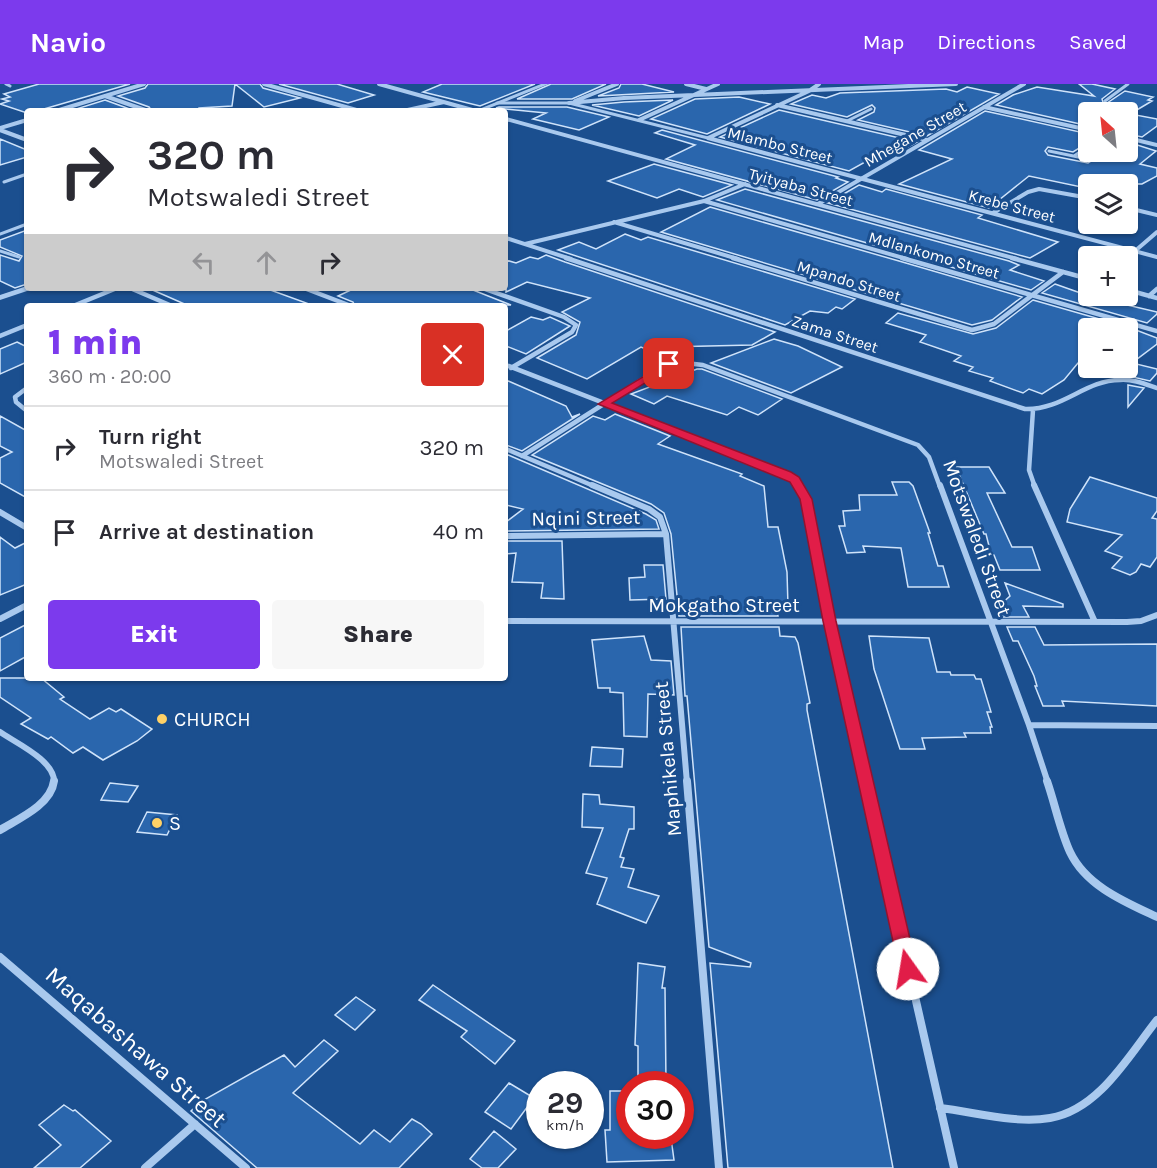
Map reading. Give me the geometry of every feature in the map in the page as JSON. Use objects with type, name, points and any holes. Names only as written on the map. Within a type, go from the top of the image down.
[{"type":"street","points":[[66,108],[144,84]]},
{"type":"street","points":[[264,84],[349,108]]},
{"type":"street","points":[[379,84],[466,108]]},
{"type":"street","points":[[484,108],[546,84]]},
{"type":"street","points":[[569,104],[616,84]]},
{"type":"street","points":[[686,84],[707,89]]},
{"type":"street","points":[[639,120],[718,84]]},
{"type":"street","name":"Mlambo Street","points":[[708,138],[809,91],[819,84]]},
{"type":"street","points":[[569,104],[624,98],[956,84]]},
{"type":"street","points":[[1014,84],[1022,85]]},
{"type":"street","name":"Mhegane Street","points":[[818,204],[1022,85]]},
{"type":"street","points":[[104,96],[139,108]]},
{"type":"street","points":[[417,108],[445,102]]},
{"type":"street","points":[[777,105],[927,141]]},
{"type":"street","points":[[984,107],[1078,128]]},
{"type":"street","name":"Tyityaba Street","points":[[508,120],[1078,276]]},
{"type":"street","points":[[0,129],[24,121]]},
{"type":"street","points":[[0,129],[24,139]]},
{"type":"street","points":[[1149,143],[1157,137]]},
{"type":"street","name":"Mlambo Street","points":[[708,138],[861,179]]},
{"type":"street","points":[[1138,140],[1157,145]]},
{"type":"street","name":"Krebe Street","points":[[861,179],[1116,246]]},
{"type":"street","points":[[524,244],[704,201],[745,184]]},
{"type":"street","points":[[993,213],[1028,192],[1039,189],[1078,195]]},
{"type":"street","name":"Mdlankomo Street","points":[[704,201],[1157,332]]},
{"type":"street","points":[[1138,210],[1157,215]]},
{"type":"street","name":"Mpando Street","points":[[614,222],[972,330],[994,324],[1029,295],[1064,272]]},
{"type":"street","points":[[1138,248],[1157,232]]},
{"type":"street","name":"Zama Street","points":[[508,239],[1011,405],[1034,410],[1054,407],[1111,380],[1135,381],[1157,388]]},
{"type":"street","name":"Krebe Street","points":[[1138,252],[1157,257]]},
{"type":"street","points":[[0,298],[24,289]]},
{"type":"street","points":[[1149,296],[1157,289]]},
{"type":"street","points":[[80,303],[110,291]]},
{"type":"street","points":[[137,291],[165,303]]},
{"type":"street","points":[[312,291],[343,303]]},
{"type":"street","points":[[490,291],[564,318],[576,325],[572,332],[508,366]]},
{"type":"street","points":[[1138,293],[1157,298]]},
{"type":"street","points":[[0,336],[24,326]]},
{"type":"street","name":"Motswaledi Street","points":[[522,456],[662,367],[677,362],[693,363],[918,445],[929,457],[1029,725],[1070,852],[1077,865],[1098,887],[1157,917]]},
{"type":"street","points":[[508,366],[772,468],[795,480],[806,499],[829,621],[954,1168]]},
{"type":"street","points":[[24,390],[15,398],[16,402],[24,409]]},
{"type":"street","points":[[1034,410],[1029,470],[1095,622]]},
{"type":"street","name":"Maphikela Street","points":[[508,449],[656,512],[666,534],[719,1168]]},
{"type":"street","points":[[0,512],[24,526]]},
{"type":"street","points":[[0,521],[9,517]]},
{"type":"street","name":"Nqini Street","points":[[508,536],[666,534]]},
{"type":"street","points":[[0,619],[24,607]]},
{"type":"street","name":"Mokgatho Street","points":[[508,621],[1095,622],[1141,621],[1157,615]]},
{"type":"street","points":[[1029,725],[1157,726]]},
{"type":"street","points":[[0,732],[49,767],[55,776],[55,785],[45,800],[0,830]]},
{"type":"street","name":"Maqabashawa Street","points":[[0,957],[246,1168]]},
{"type":"street","points":[[940,1108],[1038,1118],[1050,1118],[1072,1112],[1096,1093],[1157,1020]]},
{"type":"street","points":[[145,1168],[195,1124]]},
{"type":"lane","points":[[6,84],[10,86]]},
{"type":"lane","points":[[859,89],[870,84]]},
{"type":"lane","points":[[1105,101],[1128,84]]},
{"type":"lane","points":[[497,103],[569,104],[708,138]]},
{"type":"lane","points":[[847,121],[871,109]]},
{"type":"lane","points":[[1049,151],[1078,157]]},
{"type":"lane","points":[[1074,156],[1078,153]]},
{"type":"lane","points":[[4,182],[24,175]]},
{"type":"lane","points":[[0,234],[24,225]]},
{"type":"lane","points":[[0,252],[18,257]]},
{"type":"building","points":[[39,84],[130,84],[47,108],[24,108],[24,112],[0,104],[9,101],[2,99],[10,97],[4,94]]},
{"type":"building","points":[[148,84],[235,84],[232,106],[150,108],[118,96],[145,88]]},
{"type":"building","points":[[235,84],[260,84],[263,88],[300,98],[264,107]]},
{"type":"building","points":[[279,84],[337,84],[374,95],[348,103]]},
{"type":"building","points":[[442,84],[535,84],[480,106],[423,92]]},
{"type":"building","points":[[551,84],[606,84],[572,99],[517,99]]},
{"type":"building","points":[[621,84],[642,84],[674,92],[598,96],[619,88]]},
{"type":"building","points":[[1079,84],[1115,89],[1102,99],[1103,102],[1078,102],[1078,124],[996,105],[1013,95],[1037,87],[1094,96]]},
{"type":"building","points":[[967,87],[999,94],[927,136],[858,120],[874,112],[875,108],[872,105],[847,117],[791,104],[812,95],[826,98],[840,93],[946,89],[957,92]]},
{"type":"building","points":[[1125,91],[1153,97],[1148,100],[1152,101],[1138,109],[1138,102],[1108,102]]},
{"type":"building","points":[[739,97],[770,104],[707,134],[651,119],[695,99]]},
{"type":"building","points":[[105,100],[127,108],[79,108]]},
{"type":"building","points":[[673,100],[639,116],[592,105],[624,102]]},
{"type":"building","points":[[567,107],[609,117],[579,130],[533,119],[546,113],[496,108]]},
{"type":"building","points":[[779,110],[917,142],[908,147],[901,145],[886,153],[883,152],[849,171],[720,137]]},
{"type":"building","points":[[985,111],[1078,132],[1078,149],[1073,152],[1048,147],[1045,151],[1048,155],[1088,163],[1138,162],[1138,145],[1156,151],[1140,164],[1157,168],[1157,176],[1138,184],[1138,174],[1078,174],[1078,186],[1029,176],[989,208],[899,184],[952,159],[919,150]]},
{"type":"building","points":[[1138,115],[1157,119],[1157,126],[1142,137],[1138,136]]},
{"type":"building","points":[[662,130],[838,177],[836,178],[848,182],[817,200],[666,159],[695,145],[655,133]]},
{"type":"building","points":[[0,139],[24,149],[24,158],[0,165]]},
{"type":"building","points":[[654,164],[732,185],[703,197],[679,189],[657,198],[608,181]]},
{"type":"building","points":[[859,185],[882,192],[886,189],[982,215],[978,218],[1058,242],[1030,258],[828,203]]},
{"type":"building","points":[[745,189],[1009,261],[1019,265],[1010,270],[1044,281],[1031,290],[717,200]]},
{"type":"building","points":[[710,207],[1022,297],[992,320],[972,325],[661,232]]},
{"type":"building","points":[[24,231],[24,285],[15,288],[0,281],[0,255],[19,261],[22,256],[0,247],[0,240]]},
{"type":"building","points":[[625,234],[641,240],[648,237],[855,299],[842,309],[836,307],[828,313],[810,311],[785,325],[558,250],[579,242],[596,249]]},
{"type":"building","points":[[546,255],[775,332],[752,345],[665,347],[655,353],[641,347],[587,379],[537,358],[576,335],[580,322],[562,312],[590,298],[527,282],[506,292],[508,291],[508,261],[516,263],[530,257],[538,259]]},
{"type":"building","points":[[1055,284],[1078,292],[1078,303],[1042,293]]},
{"type":"building","points":[[155,291],[273,291],[306,303],[182,303]]},
{"type":"building","points":[[349,291],[476,291],[506,303],[354,303],[338,296]]},
{"type":"building","points":[[1033,300],[1096,318],[1078,318],[1078,363],[1064,380],[1042,394],[1029,389],[1023,393],[990,381],[993,378],[969,371],[973,367],[954,361],[961,356],[920,342],[926,335],[886,323],[898,313],[973,334],[996,328]]},
{"type":"building","points":[[1088,306],[1132,306],[1157,312],[1147,323],[1138,320],[1138,318],[1130,318]]},
{"type":"building","points":[[531,317],[543,320],[550,317],[570,326],[526,354],[508,347],[508,330]]},
{"type":"building","points":[[1138,331],[1157,338],[1157,344],[1138,358]]},
{"type":"building","points":[[774,339],[798,346],[842,367],[791,393],[711,363]]},
{"type":"building","points":[[17,342],[24,346],[24,363],[0,374],[0,349]]},
{"type":"building","points":[[1138,364],[1157,369],[1157,373],[1150,381],[1137,378]]},
{"type":"building","points":[[697,369],[782,399],[758,415],[739,407],[727,415],[667,396],[654,404],[631,394]]},
{"type":"building","points":[[508,381],[566,406],[572,417],[580,414],[522,451],[508,446]]},
{"type":"building","points":[[1128,385],[1144,388],[1128,407]]},
{"type":"building","points":[[615,414],[670,436],[658,444],[742,474],[740,476],[764,486],[768,527],[778,527],[787,572],[788,606],[776,606],[778,616],[679,616],[671,534],[664,513],[651,504],[532,455],[593,416],[605,420]]},
{"type":"building","points":[[0,416],[24,429],[24,496],[0,483],[0,458],[12,452],[0,446]]},
{"type":"building","points":[[508,455],[646,514],[656,520],[659,529],[508,531],[508,520],[523,509],[508,505]]},
{"type":"building","points":[[956,467],[989,467],[1005,493],[987,493],[1012,547],[1032,547],[1040,570],[1000,570],[994,555],[991,554],[986,534],[984,534]]},
{"type":"building","points":[[1090,477],[1157,498],[1157,511],[1152,518],[1157,519],[1157,557],[1150,567],[1141,564],[1136,572],[1130,575],[1112,568],[1122,557],[1105,551],[1122,535],[1067,522],[1070,509]]},
{"type":"building","points":[[892,482],[909,482],[913,486],[930,533],[928,533],[938,566],[943,566],[949,587],[908,587],[901,548],[863,546],[865,552],[847,553],[839,526],[845,526],[843,511],[860,510],[859,495],[897,495]]},
{"type":"building","points":[[0,537],[15,548],[24,544],[24,585],[0,595]]},
{"type":"building","points":[[508,541],[562,541],[564,599],[541,598],[543,583],[512,582],[516,553],[508,554]]},
{"type":"building","points":[[644,565],[663,565],[666,599],[630,600],[629,578],[645,577]]},
{"type":"building","points":[[1005,583],[1063,604],[1063,607],[1023,606],[1029,617],[1003,617],[999,606],[1010,596]]},
{"type":"building","points":[[24,626],[24,658],[0,671],[0,638]]},
{"type":"building","points":[[681,627],[779,627],[780,636],[795,637],[798,643],[810,703],[807,704],[807,710],[893,1168],[728,1168],[710,963],[750,967],[751,963],[709,947],[687,696],[685,696]]},
{"type":"building","points":[[1007,627],[1035,627],[1044,645],[1157,644],[1157,706],[1062,701],[1064,706],[1043,706],[1035,686],[1037,686],[1034,676],[1018,641],[1013,641]]},
{"type":"building","points":[[644,636],[651,660],[671,661],[674,695],[648,694],[647,737],[624,736],[623,693],[610,692],[610,688],[598,688],[592,640]]},
{"type":"building","points":[[869,636],[929,638],[937,672],[950,672],[951,675],[974,675],[976,679],[981,679],[991,712],[987,712],[992,727],[990,727],[991,733],[964,733],[966,737],[922,738],[925,749],[900,749],[874,669]]},
{"type":"building","points":[[0,678],[45,681],[64,697],[60,699],[90,719],[109,708],[116,712],[121,709],[152,729],[137,741],[103,760],[83,747],[73,753],[51,737],[48,739],[21,724],[31,718],[0,697]]},
{"type":"building","points":[[592,747],[623,749],[622,767],[590,766]]},
{"type":"building","points":[[110,783],[138,786],[128,802],[101,800]]},
{"type":"building","points":[[583,794],[599,795],[600,804],[634,807],[634,829],[629,829],[620,857],[624,858],[621,867],[634,869],[628,887],[659,896],[646,923],[597,904],[607,878],[586,873],[603,828],[582,827]]},
{"type":"building","name":"S","points":[[147,812],[177,815],[167,835],[137,832]]},
{"type":"building","points":[[638,963],[665,967],[662,988],[665,988],[666,1071],[638,1071],[638,1046],[635,1045]]},
{"type":"building","points":[[433,985],[515,1041],[495,1064],[461,1037],[467,1031],[419,1000]]},
{"type":"building","points":[[356,997],[375,1010],[355,1030],[335,1015]]},
{"type":"building","points":[[324,1040],[338,1051],[293,1093],[360,1144],[374,1130],[390,1142],[412,1119],[421,1124],[432,1134],[399,1168],[257,1168],[191,1111],[202,1101],[284,1055],[295,1067]]},
{"type":"building","points":[[509,1083],[526,1093],[526,1109],[511,1129],[485,1112]]},
{"type":"building","points":[[610,1091],[616,1091],[616,1149],[672,1149],[674,1160],[607,1162],[605,1130],[610,1130]]},
{"type":"building","points":[[64,1105],[75,1110],[111,1141],[80,1168],[34,1168],[61,1145],[39,1125]]},
{"type":"building","points":[[494,1131],[516,1149],[498,1168],[482,1168],[470,1159]]},
{"type":"place","name":"CHURCH","points":[[162,719]]},
{"type":"place","name":"S","points":[[157,823]]},
{"type":"route","points":[[669,364],[604,404],[787,474],[795,480],[806,499],[829,621],[908,969]]}]
